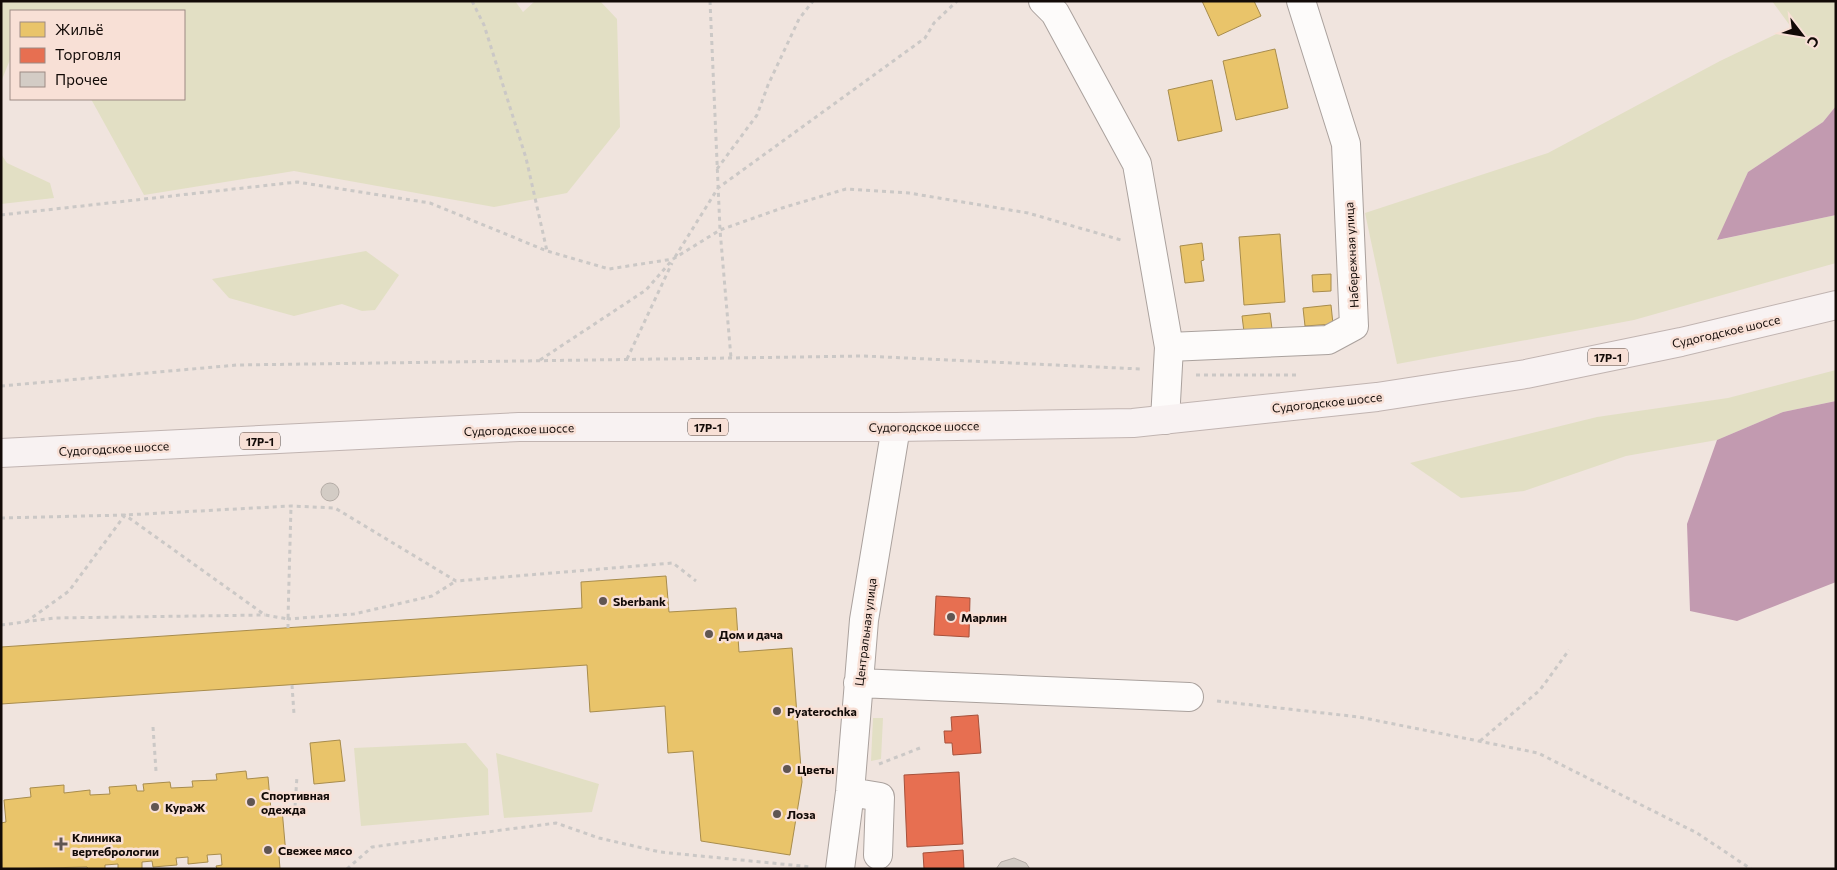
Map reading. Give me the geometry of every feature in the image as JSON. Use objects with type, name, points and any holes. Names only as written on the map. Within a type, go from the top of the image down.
[{"type":"main road","name":"Судогодское шоссе","points":[[1,453],[519,427],[896,427],[1133,423],[1377,397],[1526,374],[1681,342],[1836,304]]},
{"type":"street","points":[[1043,1],[1055,14],[1137,164],[1152,248],[1168,359],[1165,420]]},
{"type":"street","name":"Набережная улица","points":[[1168,359],[1328,340],[1354,326],[1346,144],[1301,1]]},
{"type":"street","name":"Центральная улица","points":[[829,868],[850,792],[864,620],[896,427]]},
{"type":"street","points":[[858,683],[1189,698]]},
{"type":"street","points":[[850,792],[880,797],[878,855]]},
{"type":"path","points":[[472,1],[484,25],[526,158],[547,252]]},
{"type":"path","points":[[710,1],[720,230],[731,358]]},
{"type":"path","points":[[718,169],[757,115],[768,85],[799,19],[812,1]]},
{"type":"path","points":[[627,360],[673,259],[718,188],[925,38],[934,22],[957,1]]},
{"type":"path","points":[[1,215],[297,182],[430,203],[547,252],[609,269],[673,259]]},
{"type":"path","points":[[540,361],[646,290],[673,259],[720,230],[782,208],[846,190],[909,193],[1028,213],[1152,248]]},
{"type":"path","points":[[1,386],[237,365],[864,356],[1168,359]]},
{"type":"path","points":[[288,628],[290,506]]},
{"type":"path","points":[[1,518],[125,515],[290,506],[334,508],[456,581]]},
{"type":"path","points":[[125,515],[265,615]]},
{"type":"path","points":[[26,622],[68,591],[125,515]]},
{"type":"path","points":[[1,625],[54,618],[265,615],[288,619],[354,614],[432,596],[456,581],[673,563],[696,581]]},
{"type":"path","points":[[1479,741],[1540,690],[1569,650]]},
{"type":"path","points":[[292,685],[294,714]]},
{"type":"path","points":[[1189,698],[1359,717],[1538,753],[1698,833],[1751,869]]},
{"type":"path","points":[[153,727],[156,771]]},
{"type":"path","points":[[880,764],[920,748]]},
{"type":"path","points":[[295,807],[298,776]]},
{"type":"path","points":[[347,869],[372,847],[556,823],[599,838],[660,852],[829,868]]},
{"type":"shaded area","points":[[1,1],[515,1],[523,12],[535,1],[600,1],[617,19],[620,127],[567,193],[494,207],[294,171],[144,195],[92,100],[185,100],[185,10],[10,10],[10,60],[1,82]]},
{"type":"shaded area","points":[[1772,1],[1836,1],[1836,106],[1823,122],[1748,172],[1718,240],[1836,215],[1836,263],[1634,320],[1397,364],[1365,213],[1548,153],[1720,61],[1791,27]]},
{"type":"shaded area","points":[[1836,106],[1836,215],[1717,240],[1748,172],[1823,122]]},
{"type":"shaded area","points":[[1,154],[7,163],[50,183],[54,198],[1,204]]},
{"type":"shaded area","points":[[366,251],[399,275],[375,310],[362,311],[342,304],[294,316],[229,298],[212,279]]},
{"type":"shaded area","points":[[1836,370],[1836,401],[1783,412],[1717,440],[1626,456],[1524,491],[1461,498],[1410,463],[1597,417],[1728,398]]},
{"type":"shaded area","points":[[1836,401],[1836,582],[1737,621],[1690,611],[1687,524],[1717,440],[1783,412]]},
{"type":"shaded area","points":[[873,718],[883,718],[881,759],[871,761]]},
{"type":"shaded area","points":[[466,743],[488,769],[489,815],[361,826],[354,748]]},
{"type":"shaded area","points":[[496,753],[599,784],[592,812],[504,818]]},
{"type":"building: Жильё","points":[[1202,1],[1254,1],[1261,16],[1218,36]]},
{"type":"building: Жильё","points":[[1275,49],[1288,108],[1236,120],[1223,61]]},
{"type":"building: Жильё","points":[[1212,80],[1222,131],[1178,141],[1168,90]]},
{"type":"building: Жильё","points":[[1280,234],[1285,302],[1244,305],[1239,237]]},
{"type":"building: Жильё","points":[[1202,243],[1204,260],[1201,261],[1204,281],[1185,283],[1180,246]]},
{"type":"building: Жильё","points":[[1331,274],[1331,291],[1313,292],[1312,275]]},
{"type":"building: Жильё","points":[[1331,305],[1333,324],[1305,326],[1303,308]]},
{"type":"building: Жильё","points":[[1270,313],[1272,329],[1244,332],[1242,316]]},
{"type":"building: Жильё","points":[[666,576],[669,612],[736,608],[739,652],[792,648],[802,782],[790,855],[701,841],[693,751],[668,753],[665,706],[590,712],[587,665],[1,704],[1,647],[582,608],[581,582]]},
{"type":"building: Жильё","points":[[340,740],[345,781],[314,784],[310,743]]},
{"type":"building: Жильё","points":[[246,771],[247,779],[268,777],[271,810],[282,809],[286,855],[279,856],[280,869],[217,869],[216,866],[222,865],[221,854],[207,855],[208,862],[188,864],[188,857],[176,858],[177,865],[153,867],[152,861],[142,862],[142,869],[118,869],[118,864],[105,865],[105,869],[88,869],[87,867],[2,869],[1,823],[6,822],[4,800],[31,797],[30,788],[64,785],[64,793],[90,790],[90,795],[110,794],[109,787],[136,785],[137,791],[144,791],[143,784],[170,782],[171,788],[193,787],[192,781],[217,780],[216,774]]},
{"type":"building: Торговля","points":[[936,596],[970,598],[969,637],[934,635]]},
{"type":"building: Торговля","points":[[978,715],[981,753],[953,755],[952,743],[945,743],[944,731],[952,731],[951,717]]},
{"type":"building: Торговля","points":[[959,772],[963,844],[907,847],[904,775]]},
{"type":"building: Торговля","points":[[963,850],[964,869],[924,869],[923,853]]},
{"type":"building: Прочее","points":[[330,483],[336,486],[339,492],[336,498],[330,501],[324,498],[321,492],[324,486]]},
{"type":"building: Прочее","points":[[1014,858],[1026,863],[1030,869],[996,869],[1001,862]]},
{"type":"place","name":"Sberbank","points":[[603,601]]},
{"type":"place","name":"Марлин","points":[[951,617]]},
{"type":"place","name":"Дом и дача","points":[[709,634]]},
{"type":"place","name":"Pyaterochka","points":[[777,711]]},
{"type":"place","name":"Цветы","points":[[787,769]]},
{"type":"place","name":"Спортивная одежда","points":[[251,802]]},
{"type":"place","name":"КураЖ","points":[[155,807]]},
{"type":"place","name":"Лоза","points":[[777,814]]},
{"type":"place","name":"Клиника вертебрологии","points":[[61,844]]},
{"type":"place","name":"Свежее мясо","points":[[268,850]]}]
